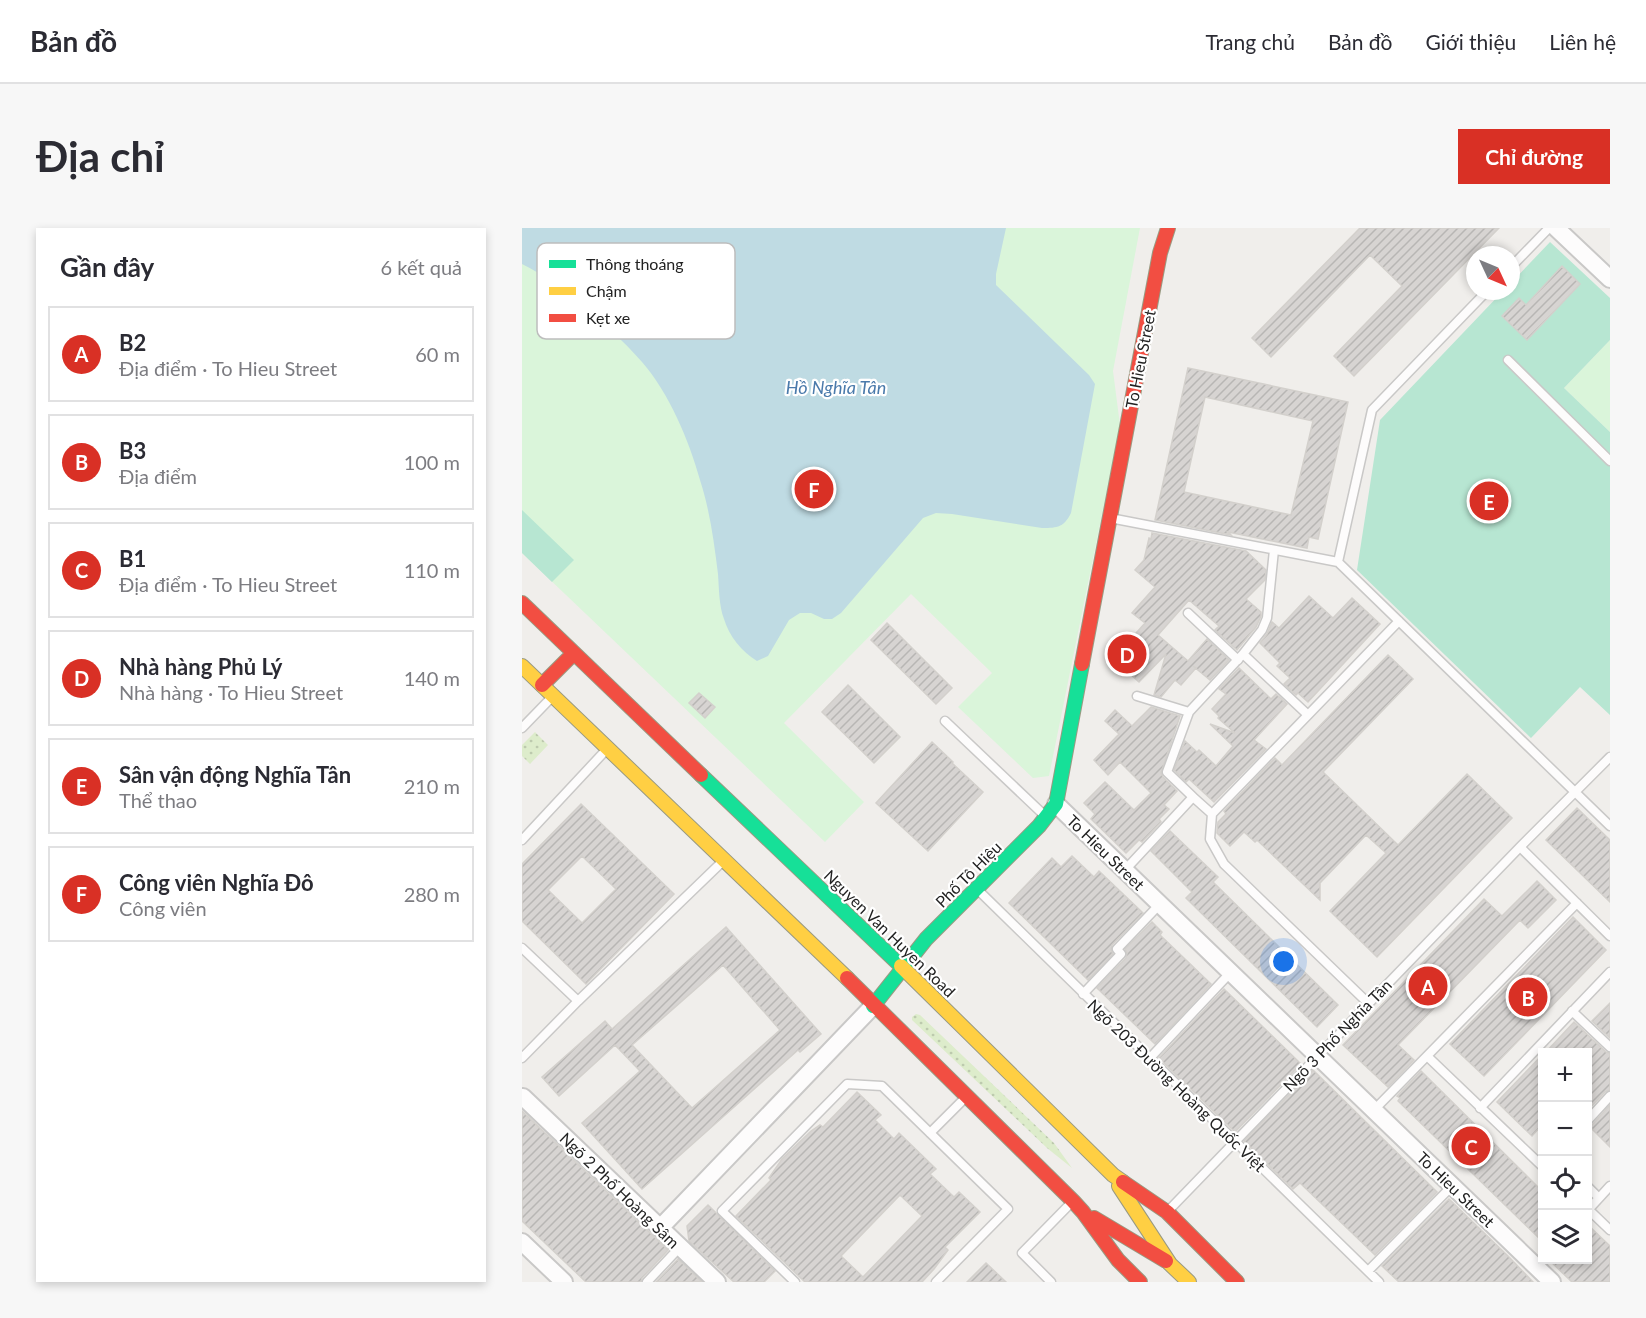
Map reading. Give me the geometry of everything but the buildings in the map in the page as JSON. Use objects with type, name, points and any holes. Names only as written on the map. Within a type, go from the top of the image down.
[{"type":"main road","name":"To Hieu Street","points":[[1051,810],[1110,518],[1160,253],[1168,228]]},
{"type":"main road","name":"Nguyen Van Huyen Road","points":[[522,603],[903,968],[1113,1175],[1167,1212],[1237,1282]]},
{"type":"main road","points":[[542,685],[574,653]]},
{"type":"main road","points":[[522,666],[724,859],[1073,1201],[1118,1260],[1140,1282]]},
{"type":"main road","name":"Phố Tô Hiệu","points":[[873,1006],[926,939],[1051,810]]},
{"type":"main road","points":[[1113,1175],[1170,1264]]},
{"type":"main road","points":[[1083,1212],[1170,1264],[1190,1282]]},
{"type":"street","points":[[1556,228],[1610,279]]},
{"type":"street","name":"To Hieu Street","points":[[1051,810],[1125,870],[1452,1186],[1538,1261]]},
{"type":"street","points":[[660,1228],[873,1006]]},
{"type":"street","name":"Ngõ 2 Phố Hoàng Sâm","points":[[522,1097],[717,1282]]},
{"type":"street","points":[[522,1242],[564,1282]]},
{"type":"street","name":"To Hieu Street","points":[[1540,1264],[1552,1282]]},
{"type":"lane","points":[[1520,258],[1549,228]]},
{"type":"lane","points":[[1338,562],[1372,410],[1478,300]]},
{"type":"lane","points":[[1508,360],[1610,461]]},
{"type":"lane","points":[[1110,518],[1338,562],[1610,826]]},
{"type":"lane","points":[[1212,814],[1167,772],[1189,712],[1241,657],[1262,630],[1267,618],[1274,550]]},
{"type":"lane","points":[[1188,613],[1308,715]]},
{"type":"lane","points":[[1368,1004],[1224,864],[1210,839],[1212,814],[1399,621]]},
{"type":"lane","points":[[522,728],[553,695]]},
{"type":"lane","points":[[1137,696],[1189,712]]},
{"type":"lane","points":[[945,721],[1051,810]]},
{"type":"lane","points":[[522,840],[609,748]]},
{"type":"lane","name":"Ngõ 3 Phố Nghĩa Tân","points":[[1167,1212],[1610,757]]},
{"type":"lane","points":[[1125,870],[1193,797]]},
{"type":"lane","points":[[1520,847],[1610,936]]},
{"type":"lane","points":[[522,1058],[724,859]]},
{"type":"lane","name":"Ngõ 203 Đường Hoàng Quốc Việt","points":[[976,888],[1379,1282]]},
{"type":"lane","points":[[1374,1110],[1577,903]]},
{"type":"lane","points":[[1083,994],[1121,954],[1117,949],[1160,904]]},
{"type":"lane","points":[[522,948],[578,1001]]},
{"type":"lane","points":[[1150,1058],[1231,972]]},
{"type":"lane","points":[[1480,1108],[1610,972]]},
{"type":"lane","points":[[1572,1011],[1610,1047]]},
{"type":"lane","points":[[1427,1056],[1538,1162]]},
{"type":"lane","points":[[795,1282],[722,1211],[847,1084],[882,1086],[1008,1209],[936,1282]]},
{"type":"lane","points":[[930,1133],[966,1096]]},
{"type":"lane","points":[[1592,1115],[1610,1096]]},
{"type":"lane","points":[[1368,1271],[1452,1186]]},
{"type":"lane","points":[[1592,1205],[1610,1186]]},
{"type":"lane","points":[[1592,1192],[1599,1198]]},
{"type":"lane","points":[[1051,1282],[1022,1253],[1073,1201]]},
{"type":"lane","points":[[1589,1210],[1610,1230]]},
{"type":"lane","points":[[647,1282],[680,1247]]},
{"type":"green space","points":[[522,228],[1140,228],[1113,371],[1120,425],[1049,776],[1033,778],[958,707],[992,673],[911,594],[784,723],[864,802],[825,842],[522,553]]},
{"type":"green space","points":[[1550,242],[1610,298],[1610,340],[1564,388],[1610,432],[1610,715],[1580,687],[1531,738],[1357,570],[1380,420],[1494,300],[1520,300],[1520,274]]},
{"type":"green space","points":[[1610,340],[1610,432],[1564,388]]},
{"type":"green space","points":[[522,510],[574,560],[552,582],[522,553]]},
{"type":"green space","points":[[535,732],[548,745],[530,764],[522,756],[522,745]]},
{"type":"green space","points":[[916,1014],[920,1015],[1054,1143],[1072,1168],[1047,1148],[912,1020]]},
{"type":"water","name":"Hồ Nghĩa Tân","points":[[522,228],[1006,228],[996,274],[996,285],[1089,375],[1095,384],[1071,513],[1063,524],[1048,528],[952,514],[936,513],[923,518],[841,613],[832,619],[824,619],[811,613],[800,613],[789,620],[768,656],[757,661],[737,643],[724,619],[706,503],[690,449],[677,418],[652,374],[620,339],[735,339],[735,243],[537,243],[537,272],[522,264]]},
{"type":"traffic: fast","points":[[873,1006],[926,939],[1039,826],[1056,804],[1082,664]]},
{"type":"traffic: fast","points":[[701,775],[901,966]]},
{"type":"traffic: slow","points":[[522,666],[847,978]]},
{"type":"traffic: slow","points":[[901,966],[1113,1175],[1123,1182]]},
{"type":"traffic: slow","points":[[1119,1186],[1170,1264],[1189,1282]]},
{"type":"traffic: jam","points":[[1082,664],[1160,253],[1168,228]]},
{"type":"traffic: jam","points":[[522,603],[701,775]]},
{"type":"traffic: jam","points":[[542,685],[574,653]]},
{"type":"traffic: jam","points":[[847,978],[1073,1201],[1118,1260],[1140,1282]]},
{"type":"traffic: jam","points":[[1123,1182],[1167,1212],[1237,1282]]},
{"type":"traffic: jam","points":[[1094,1218],[1166,1261]]},
{"type":"place","name":"Công viên Nghĩa Đô","points":[[814,489]]},
{"type":"place","name":"Sân vận động Nghĩa Tân","points":[[1489,501]]},
{"type":"place","name":"Nhà hàng Phủ Lý","points":[[1127,654]]},
{"type":"place","name":"B2","points":[[1428,986]]},
{"type":"place","name":"B3","points":[[1528,997]]},
{"type":"place","name":"B1","points":[[1471,1146]]}]
